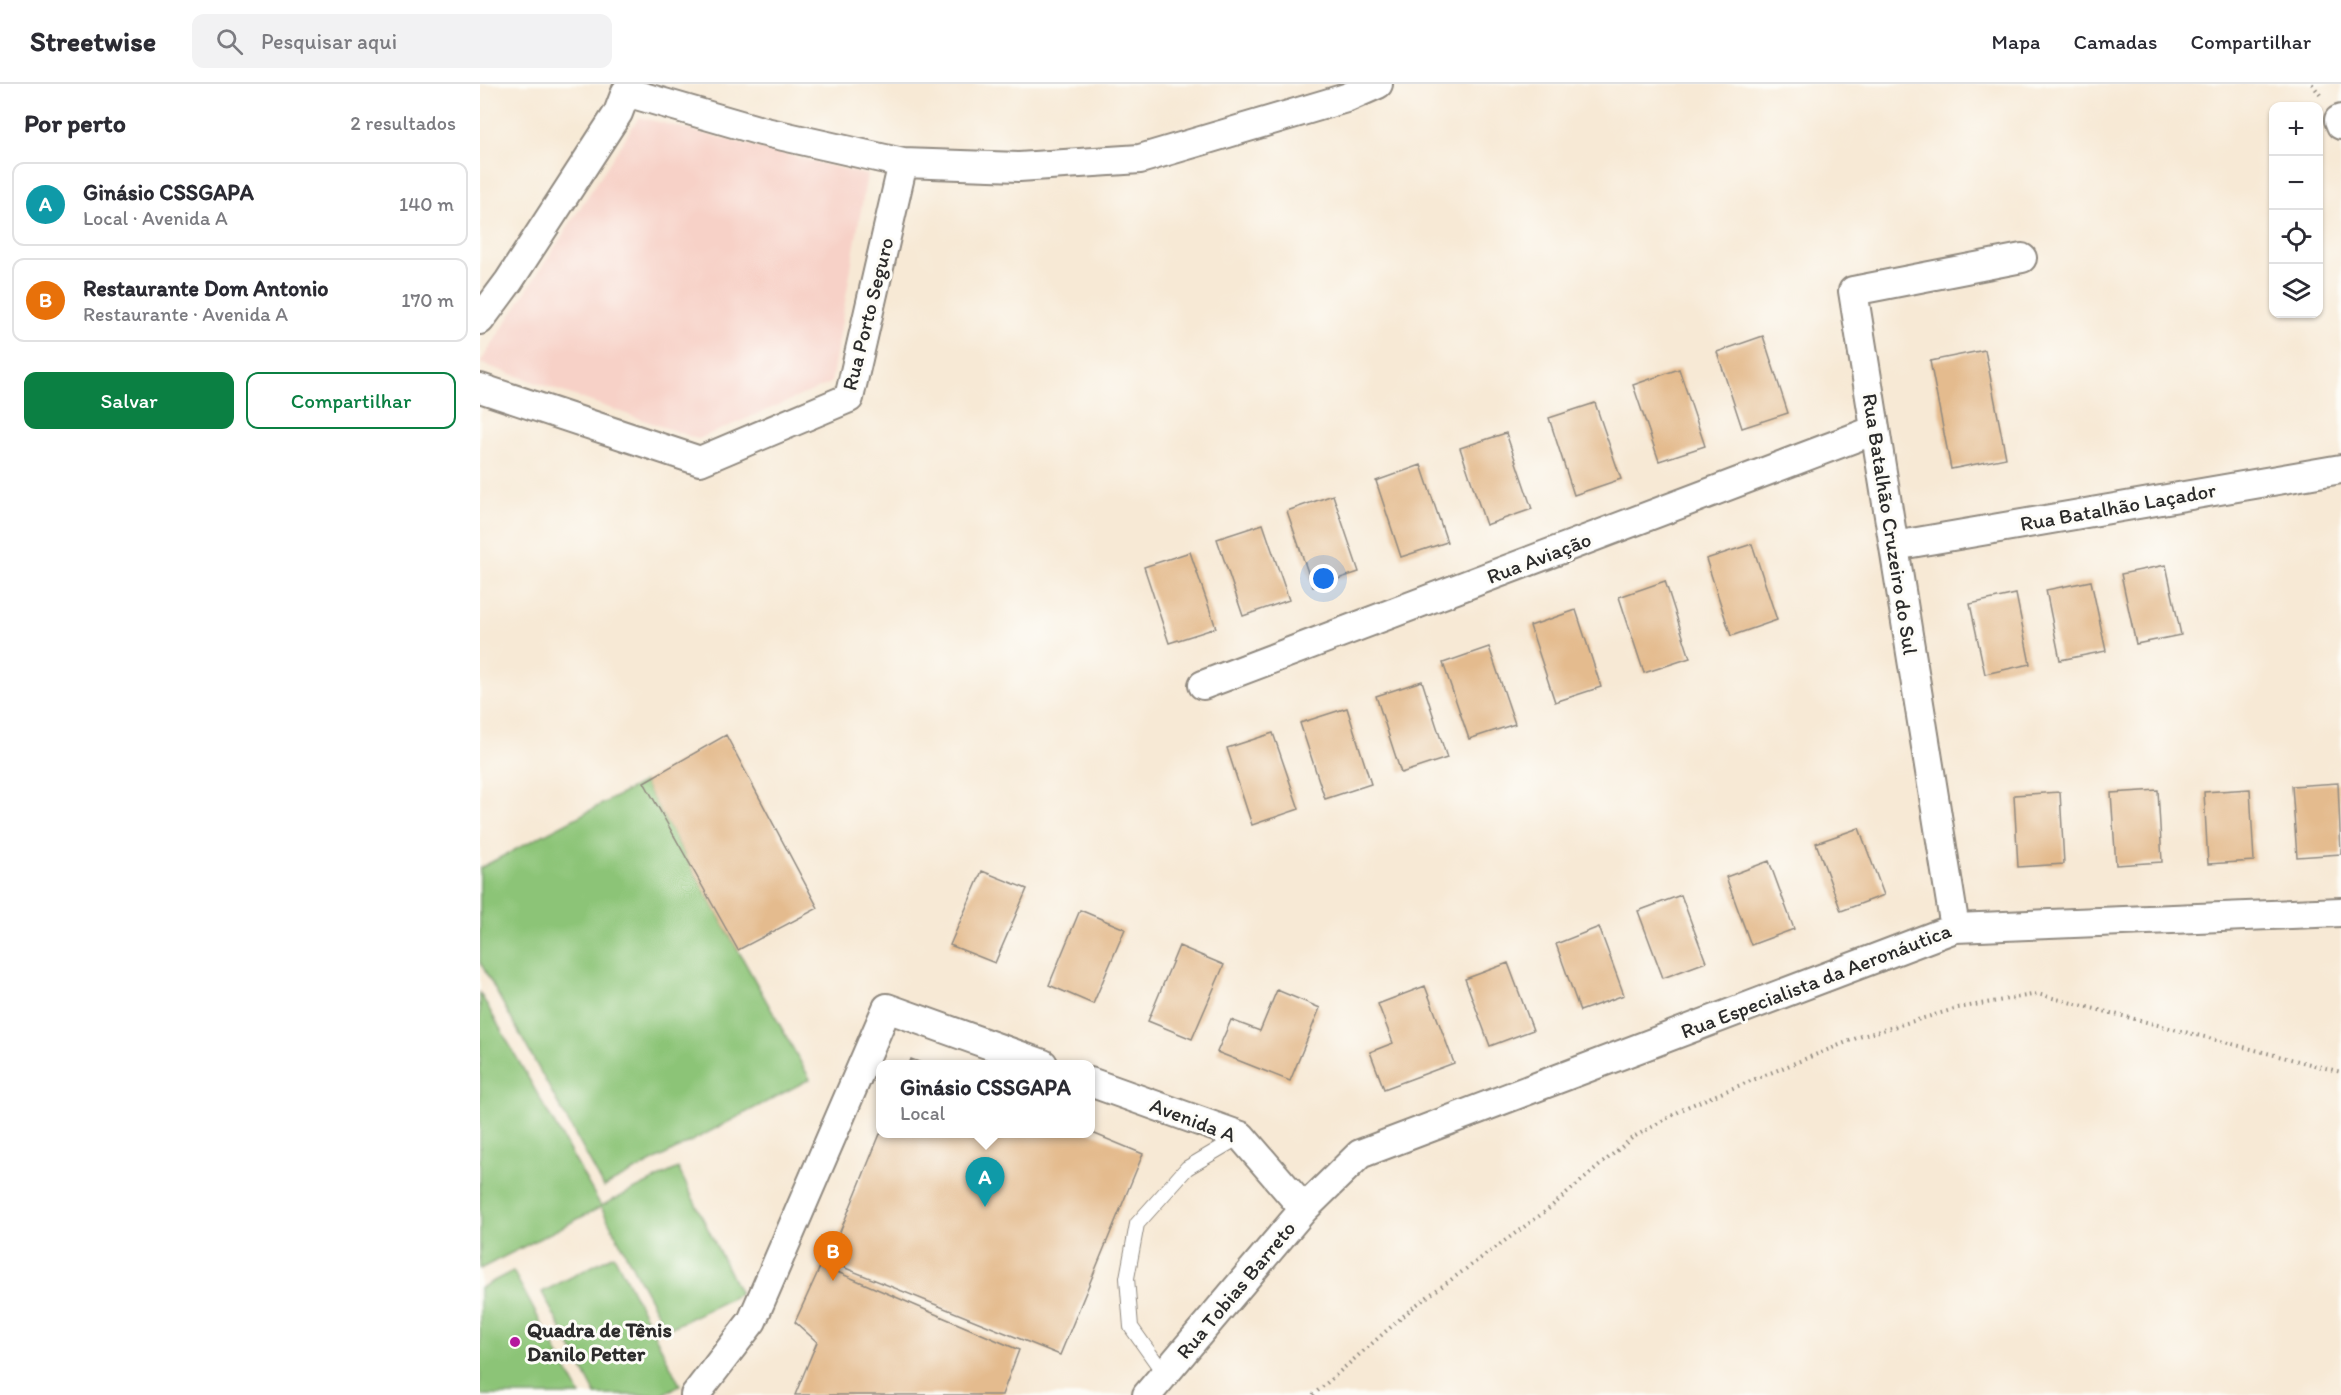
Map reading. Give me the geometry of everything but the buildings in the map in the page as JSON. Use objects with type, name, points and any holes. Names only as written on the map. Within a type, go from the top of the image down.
[{"type":"street","points":[[480,320],[509,281],[618,114],[624,88],[761,131],[903,163],[1019,167],[1140,159],[1346,98],[1378,84]]},
{"type":"street","name":"Rua Porto Seguro","points":[[480,388],[700,460],[849,398],[903,163]]},
{"type":"street","name":"Rua Batalhão Cruzeiro do Sul","points":[[1955,928],[1853,291],[2022,258]]},
{"type":"street","name":"Rua Aviação","points":[[1203,686],[1875,430]]},
{"type":"street","name":"Rua Batalhão Laçador","points":[[1894,546],[2341,469]]},
{"type":"street","name":"Rua Especialista da Aeronáutica","points":[[1327,1188],[1360,1154],[1955,928],[2341,912]]},
{"type":"street","points":[[695,1395],[752,1321],[887,1008],[1029,1060]]},
{"type":"street","name":"Avenida A","points":[[1095,1084],[1241,1136],[1304,1209]]},
{"type":"street","name":"Rua Tobias Barreto","points":[[1156,1385],[1304,1209],[1327,1188]]},
{"type":"lane","points":[[1156,1385],[1131,1327],[1127,1278],[1137,1224],[1187,1168],[1241,1136]]},
{"type":"path","points":[[1313,1395],[1416,1305],[1546,1211],[1632,1138],[1689,1106],[1859,1037],[1958,1008],[2037,994],[2341,1072]]},
{"type":"shaded area","points":[[639,117],[867,175],[831,383],[698,439],[480,363]]},
{"type":"green space","points":[[644,782],[810,1079],[604,1187],[480,962],[480,868]]},
{"type":"green space","points":[[480,993],[601,1206],[678,1168],[740,1294],[666,1330],[601,1207],[480,1269]]},
{"type":"green space","points":[[614,1255],[680,1385],[662,1395],[596,1395],[542,1292]]},
{"type":"green space","name":"Quadra de Tênis Danilo Petter","points":[[513,1271],[580,1395],[480,1395],[480,1288]]},
{"type":"place","name":"Ginásio CSSGAPA","points":[[985,1207]]},
{"type":"place","name":"Restaurante Dom Antonio","points":[[833,1281]]},
{"type":"place","name":"Quadra de Tênis Danilo Petter","points":[[515,1342]]}]
